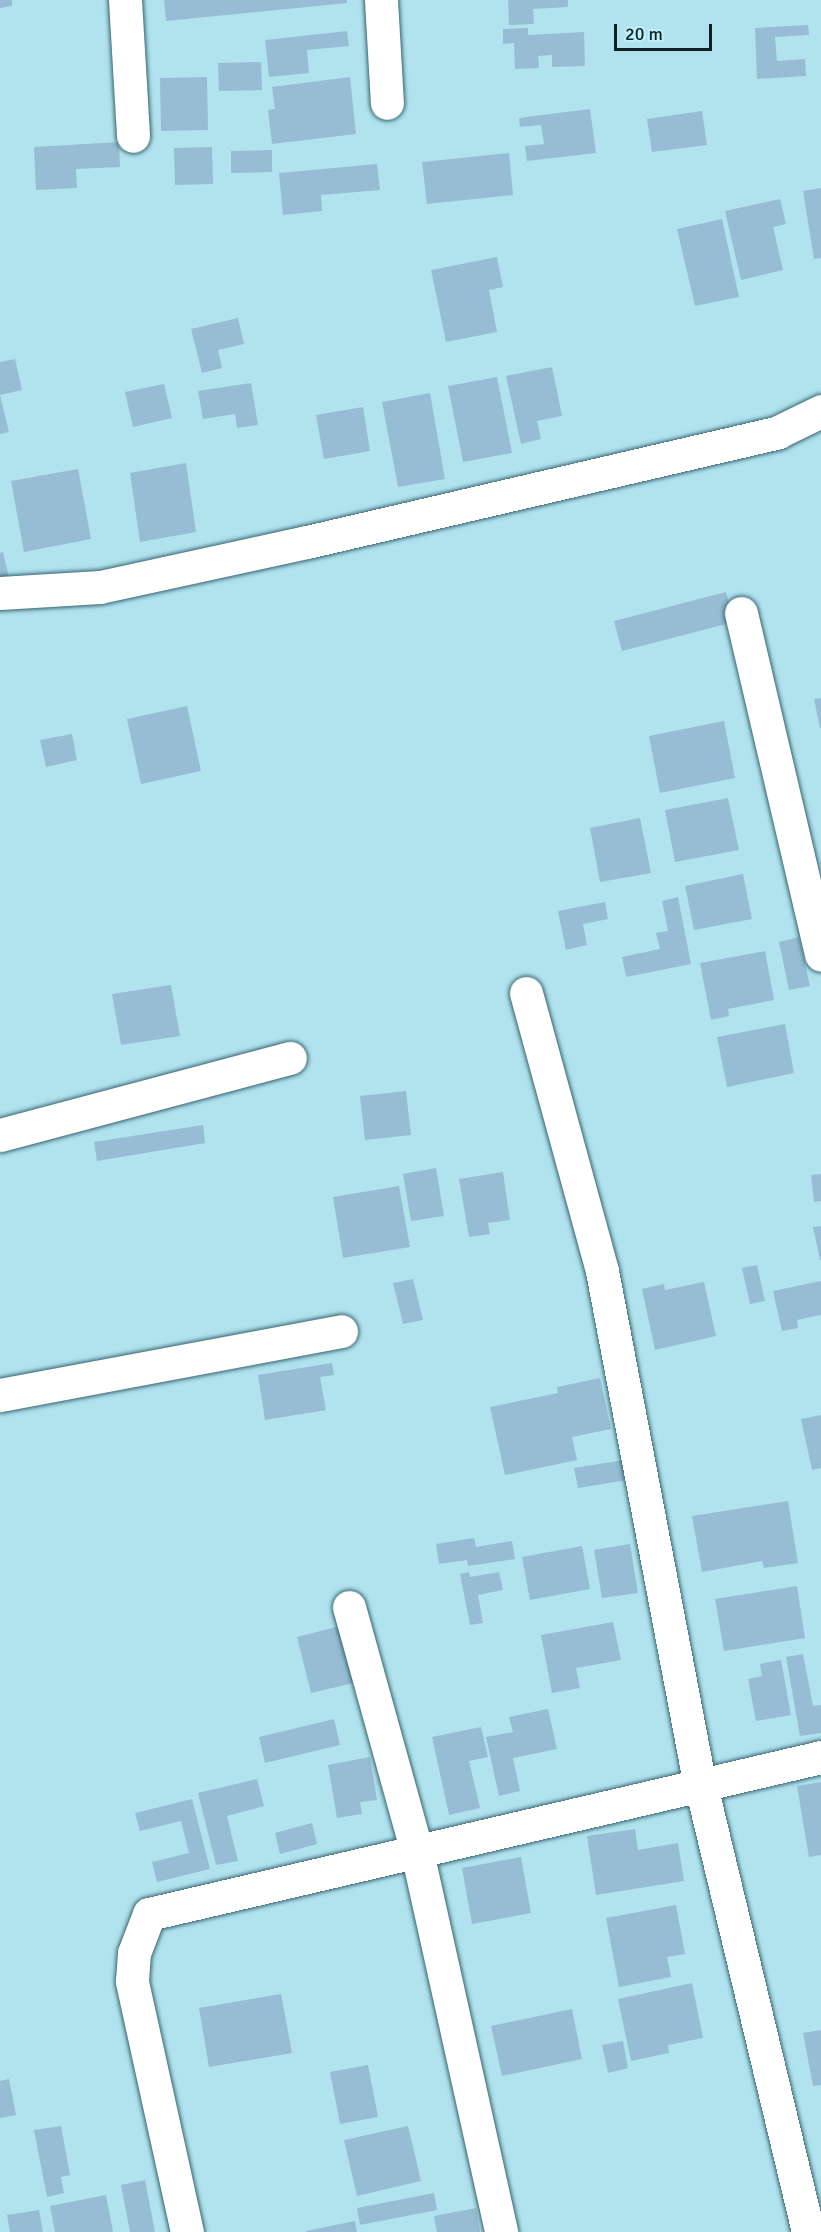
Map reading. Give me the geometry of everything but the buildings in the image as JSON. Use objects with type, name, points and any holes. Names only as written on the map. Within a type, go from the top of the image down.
[{"type":"street","points":[[125,0],[133,136]]},
{"type":"street","points":[[381,0],[387,103]]},
{"type":"street","points":[[0,593],[100,587],[307,542],[778,432],[821,411]]},
{"type":"street","points":[[741,613],[821,955]]},
{"type":"street","points":[[526,993],[602,1271],[702,1785],[808,2232]]},
{"type":"street","points":[[0,1135],[290,1058]]},
{"type":"street","points":[[0,1395],[341,1331]]},
{"type":"street","points":[[349,1606],[417,1852],[501,2232]]},
{"type":"street","points":[[187,2232],[132,1981],[134,1953],[149,1914],[821,1757]]}]
